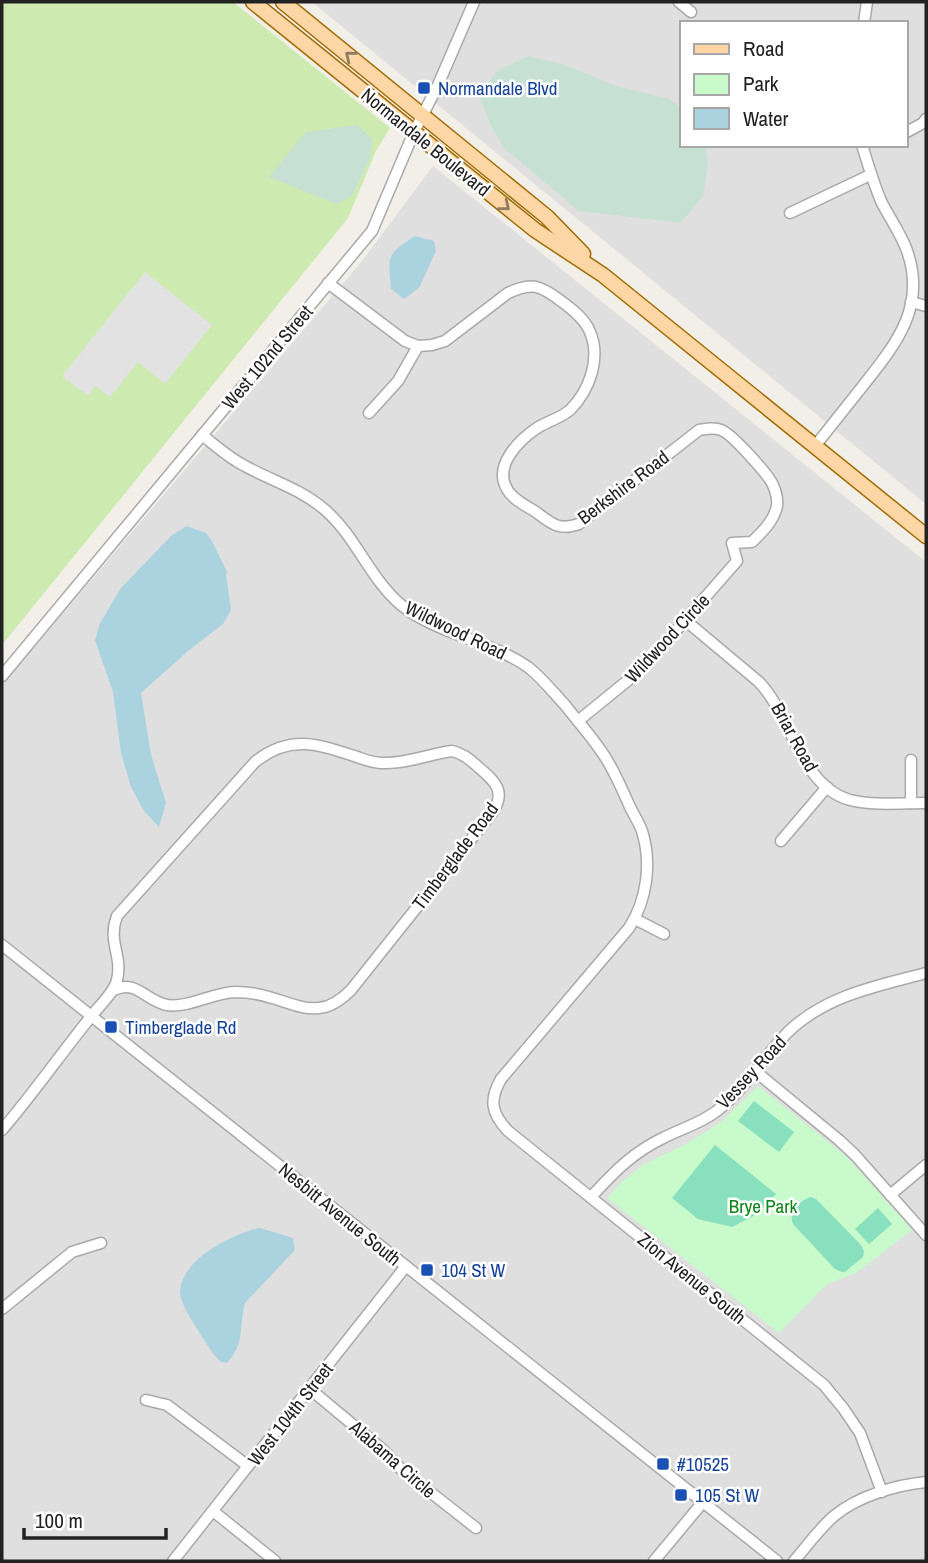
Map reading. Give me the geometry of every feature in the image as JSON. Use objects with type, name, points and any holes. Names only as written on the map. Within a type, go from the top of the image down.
[{"type":"main road","name":"Normandale Boulevard","points":[[253,2],[535,230],[603,275],[926,536]]},
{"type":"main road","name":"Normandale Boulevard","points":[[283,2],[547,217],[603,275]]},
{"type":"street","name":"West 102nd Street","points":[[2,676],[373,231],[414,132],[474,2]]},
{"type":"street","points":[[679,2],[691,12]]},
{"type":"street","points":[[864,21],[867,2]]},
{"type":"street","points":[[907,132],[926,119]]},
{"type":"street","points":[[815,446],[891,351],[910,312],[912,269],[906,249],[870,175],[863,147]]},
{"type":"street","points":[[790,213],[870,175]]},
{"type":"street","points":[[328,283],[405,341],[418,346],[398,381],[369,413]]},
{"type":"street","name":"Berkshire Road","points":[[418,346],[445,341],[508,293],[531,286],[544,288],[580,317],[590,330],[595,360],[586,389],[570,409],[539,426],[515,448],[503,471],[506,489],[553,525],[571,527],[586,519],[699,430],[720,430],[730,435],[767,476],[777,496],[773,518],[752,542],[732,543]]},
{"type":"street","points":[[911,302],[926,306]]},
{"type":"street","name":"Wildwood Road","points":[[202,435],[244,466],[309,496],[327,511],[385,588],[418,616],[509,656],[546,683],[606,758],[642,831],[647,875],[635,919]]},
{"type":"street","name":"Wildwood Circle","points":[[578,721],[632,677],[671,638],[737,561],[732,543]]},
{"type":"street","name":"Briar Road","points":[[685,620],[769,693],[811,771],[835,794],[867,802],[926,803]]},
{"type":"street","name":"Timberglade Road","points":[[304,743],[369,762],[398,763],[452,751],[460,752],[494,780],[499,796],[492,813],[351,990],[333,1004],[310,1008],[253,993],[233,992],[181,1005],[169,1005],[156,1002],[130,986],[121,986],[114,990],[119,968],[113,937],[117,916],[266,753],[278,747],[304,743]]},
{"type":"street","points":[[911,760],[911,803]]},
{"type":"street","points":[[781,841],[827,787]]},
{"type":"street","points":[[635,919],[664,934]]},
{"type":"street","name":"Zion Avenue South","points":[[635,919],[501,1079],[493,1101],[494,1112],[508,1131],[824,1385],[860,1433],[881,1492]]},
{"type":"street","name":"Nesbitt Avenue South","points":[[2,945],[94,1011],[406,1266],[778,1561]]},
{"type":"street","name":"Vessey Road","points":[[591,1197],[629,1158],[657,1141],[698,1123],[732,1098],[789,1031],[806,1017],[845,995],[926,973]]},
{"type":"street","points":[[2,1130],[94,1011],[114,990]]},
{"type":"street","points":[[755,1071],[839,1140],[926,1235]]},
{"type":"street","points":[[890,1195],[926,1165]]},
{"type":"street","points":[[2,1309],[72,1252],[101,1242]]},
{"type":"street","name":"West 104th Street","points":[[173,1561],[406,1266]]},
{"type":"street","name":"Alabama Circle","points":[[310,1389],[382,1448],[401,1469],[477,1528]]},
{"type":"street","points":[[145,1400],[167,1405],[248,1466]]},
{"type":"street","points":[[794,1561],[823,1526],[849,1504],[903,1485],[926,1482]]},
{"type":"street","points":[[654,1561],[703,1502]]},
{"type":"street","points":[[213,1511],[275,1561]]},
{"type":"shaded area","points":[[312,2],[926,2],[926,504]]},
{"type":"shaded area","points":[[433,166],[926,562],[926,1561],[2,1561],[2,685],[362,261]]},
{"type":"shaded area","points":[[145,272],[212,325],[165,384],[138,362],[110,397],[96,386],[88,396],[62,376]]},
{"type":"green space","points":[[2,2],[233,2],[390,128],[376,151],[348,218],[2,645]]},
{"type":"green space","points":[[528,56],[563,64],[616,86],[670,99],[680,107],[680,147],[705,147],[708,163],[703,196],[681,223],[579,211],[504,148],[490,124],[479,96],[497,71]]},
{"type":"green space","points":[[357,125],[372,139],[370,158],[352,196],[336,204],[269,177],[306,132]]},
{"type":"green space","name":"Brye Park","points":[[758,1086],[847,1157],[912,1230],[856,1273],[827,1284],[779,1333],[607,1198],[644,1164],[686,1144],[721,1122]]},
{"type":"green space","points":[[754,1101],[794,1132],[779,1152],[738,1121]]},
{"type":"green space","points":[[715,1145],[776,1194],[757,1214],[732,1227],[698,1219],[672,1198]]},
{"type":"green space","points":[[811,1197],[816,1199],[864,1251],[863,1257],[845,1272],[835,1269],[793,1224],[792,1215],[796,1207]]},
{"type":"green space","points":[[878,1208],[892,1224],[869,1244],[855,1229]]},
{"type":"water","points":[[415,236],[434,241],[436,251],[419,288],[404,299],[391,289],[390,262],[394,252]]},
{"type":"water","points":[[187,526],[206,533],[212,541],[227,572],[231,610],[223,624],[141,693],[151,755],[166,803],[159,827],[144,811],[131,787],[121,753],[113,692],[95,640],[100,623],[121,588],[172,535]]},
{"type":"water","points":[[260,1228],[293,1238],[295,1250],[245,1303],[237,1349],[227,1363],[221,1362],[184,1306],[180,1293],[182,1281],[198,1259],[210,1250],[236,1236]]},
{"type":"place","name":"Normandale Blvd","points":[[424,88]]},
{"type":"place","name":"Timberglade Rd","points":[[111,1027]]},
{"type":"place","name":"104 St W","points":[[427,1270]]},
{"type":"place","name":"#10525","points":[[663,1464]]},
{"type":"place","name":"105 St W","points":[[681,1495]]}]
